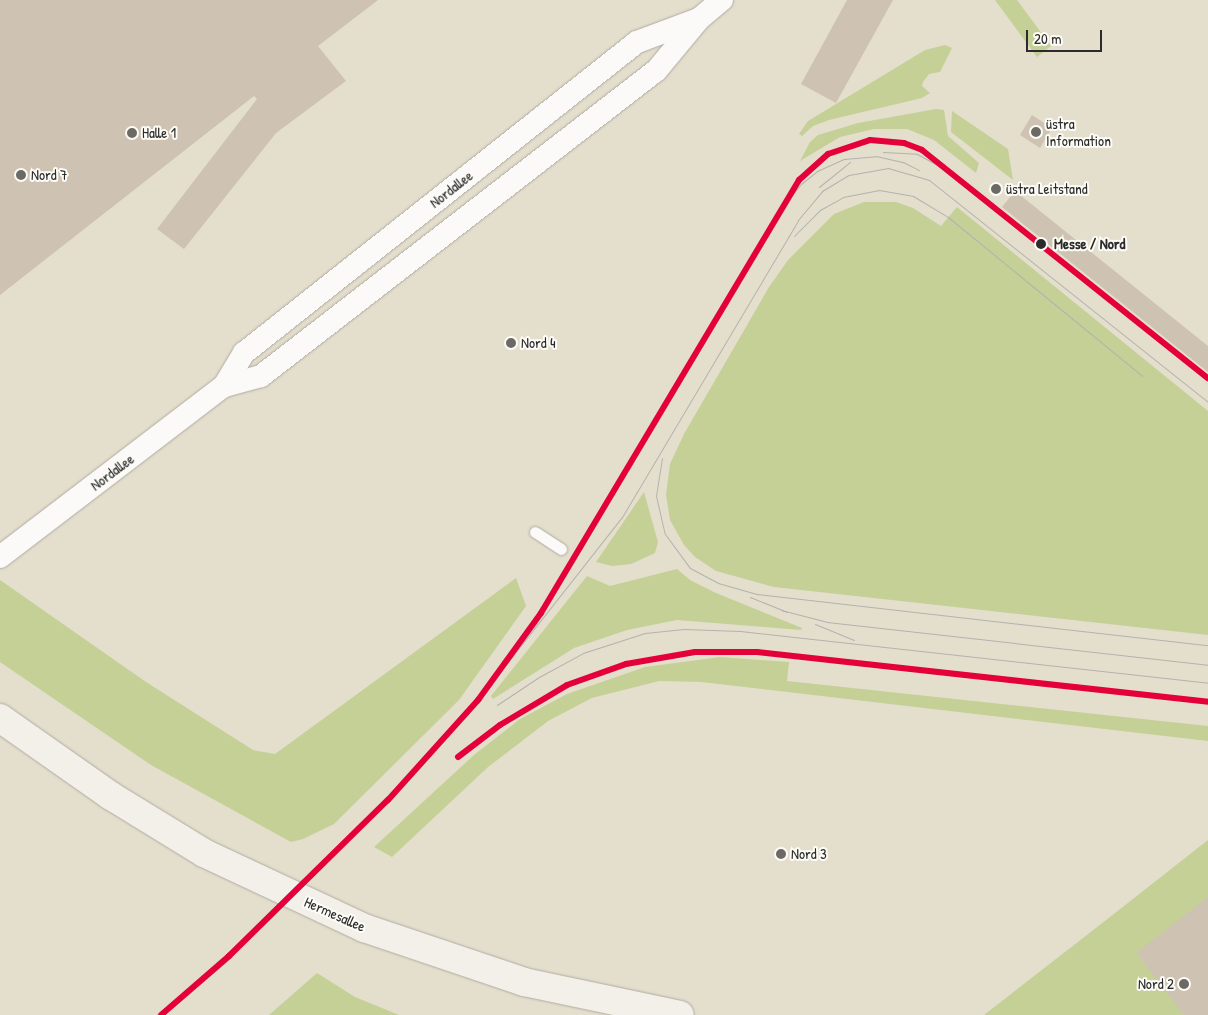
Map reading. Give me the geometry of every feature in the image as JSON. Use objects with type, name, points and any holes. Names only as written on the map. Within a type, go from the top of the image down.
[{"type":"main road","name":"Hermesallee","points":[[0,718],[111,796],[204,853],[364,928],[524,982],[680,1015]]},
{"type":"street","name":"Nordallee","points":[[224,386],[261,376],[648,77],[678,47],[699,19],[722,0]]},
{"type":"street","name":"Nordallee","points":[[0,557],[224,386],[244,353],[637,42],[699,19]]},
{"type":"lane","points":[[535,532],[561,549]]},
{"type":"green space","points":[[995,0],[1017,0],[1051,46],[1037,57]]},
{"type":"green space","points":[[945,45],[952,48],[940,72],[929,74],[923,82],[922,86],[930,93],[922,98],[829,120],[813,126],[802,136],[799,134],[808,121],[925,50]]},
{"type":"green space","points":[[936,109],[944,110],[948,136],[979,163],[976,173],[934,140],[907,129],[874,129],[840,137],[800,161],[810,142],[818,135],[858,123]]},
{"type":"green space","points":[[952,111],[1008,149],[1013,180],[951,132]]},
{"type":"green space","points":[[864,202],[896,202],[913,208],[941,226],[957,207],[1208,411],[1208,635],[774,587],[716,571],[695,557],[684,545],[670,520],[666,495],[670,464],[684,434],[769,287],[788,260],[834,214]]},
{"type":"green space","points":[[644,492],[658,542],[655,553],[631,564],[612,566],[596,562]]},
{"type":"green space","points":[[677,569],[690,580],[716,593],[802,628],[801,630],[677,620],[627,630],[574,648],[493,699],[491,696],[587,576],[610,586]]},
{"type":"green space","points":[[516,578],[526,606],[459,700],[334,824],[303,839],[291,842],[151,765],[0,662],[0,580],[146,682],[253,750],[275,754]]},
{"type":"green space","points":[[720,657],[789,662],[787,681],[1208,726],[1208,741],[701,682],[659,681],[592,698],[548,721],[488,767],[392,857],[374,847],[474,755],[520,719],[567,694],[645,667]]},
{"type":"green space","points":[[1208,840],[1208,1015],[984,1015],[1101,924]]},
{"type":"green space","points":[[317,973],[355,997],[399,1015],[269,1015]]},
{"type":"building","name":"Halle 1","points":[[0,0],[378,0],[318,46],[346,81],[276,133],[184,249],[157,229],[257,99],[254,96],[0,295]]},
{"type":"building","points":[[847,0],[893,0],[836,103],[801,84]]},
{"type":"building","name":"üstra Information","points":[[1032,115],[1052,128],[1040,148],[1020,135]]},
{"type":"building","points":[[1015,191],[1208,346],[1208,372],[1002,207]]},
{"type":"building","name":"Nord 2","points":[[1208,897],[1208,1015],[1184,1015],[1136,953]]},
{"type":"tram line","points":[[883,152],[917,154],[959,177]]},
{"type":"tram line","points":[[784,205],[801,184],[817,171],[844,159],[876,156],[903,162],[919,170]]},
{"type":"tram line","points":[[819,187],[850,162]]},
{"type":"tram line","points":[[478,700],[622,517],[798,220],[822,191],[849,175],[888,168],[929,180],[1208,402]]},
{"type":"tram line","points":[[794,236],[820,210],[843,197],[879,190],[913,196],[948,217],[1142,376]]},
{"type":"tram line","points":[[662,458],[656,496],[665,534],[690,568],[718,583],[757,594],[1208,645]]},
{"type":"tram line","points":[[750,597],[787,612]]},
{"type":"tram line","points":[[781,610],[827,622],[1208,665]]},
{"type":"tram line","points":[[815,624],[854,640]]},
{"type":"tram line","points":[[497,705],[539,677],[583,653],[645,633],[684,629],[740,631],[1208,683]]},
{"type":"transit line","points":[[161,1015],[229,956],[388,800],[478,700],[541,613],[799,180],[828,154],[870,140],[904,143],[922,150],[1208,378]]},
{"type":"transit line","points":[[458,757],[500,725],[567,685],[626,664],[695,652],[757,652],[1208,702]]},
{"type":"place","name":"üstra Information","points":[[1036,132]]},
{"type":"place","name":"Halle 1","points":[[132,133]]},
{"type":"place","name":"Nord 7","points":[[21,175]]},
{"type":"place","name":"üstra Leitstand","points":[[996,189]]},
{"type":"place","name":"Messe / Nord","points":[[1041,244]]},
{"type":"place","name":"Nord 4","points":[[511,343]]},
{"type":"place","name":"Nord 3","points":[[781,854]]},
{"type":"place","name":"Nord 2","points":[[1184,984]]}]
